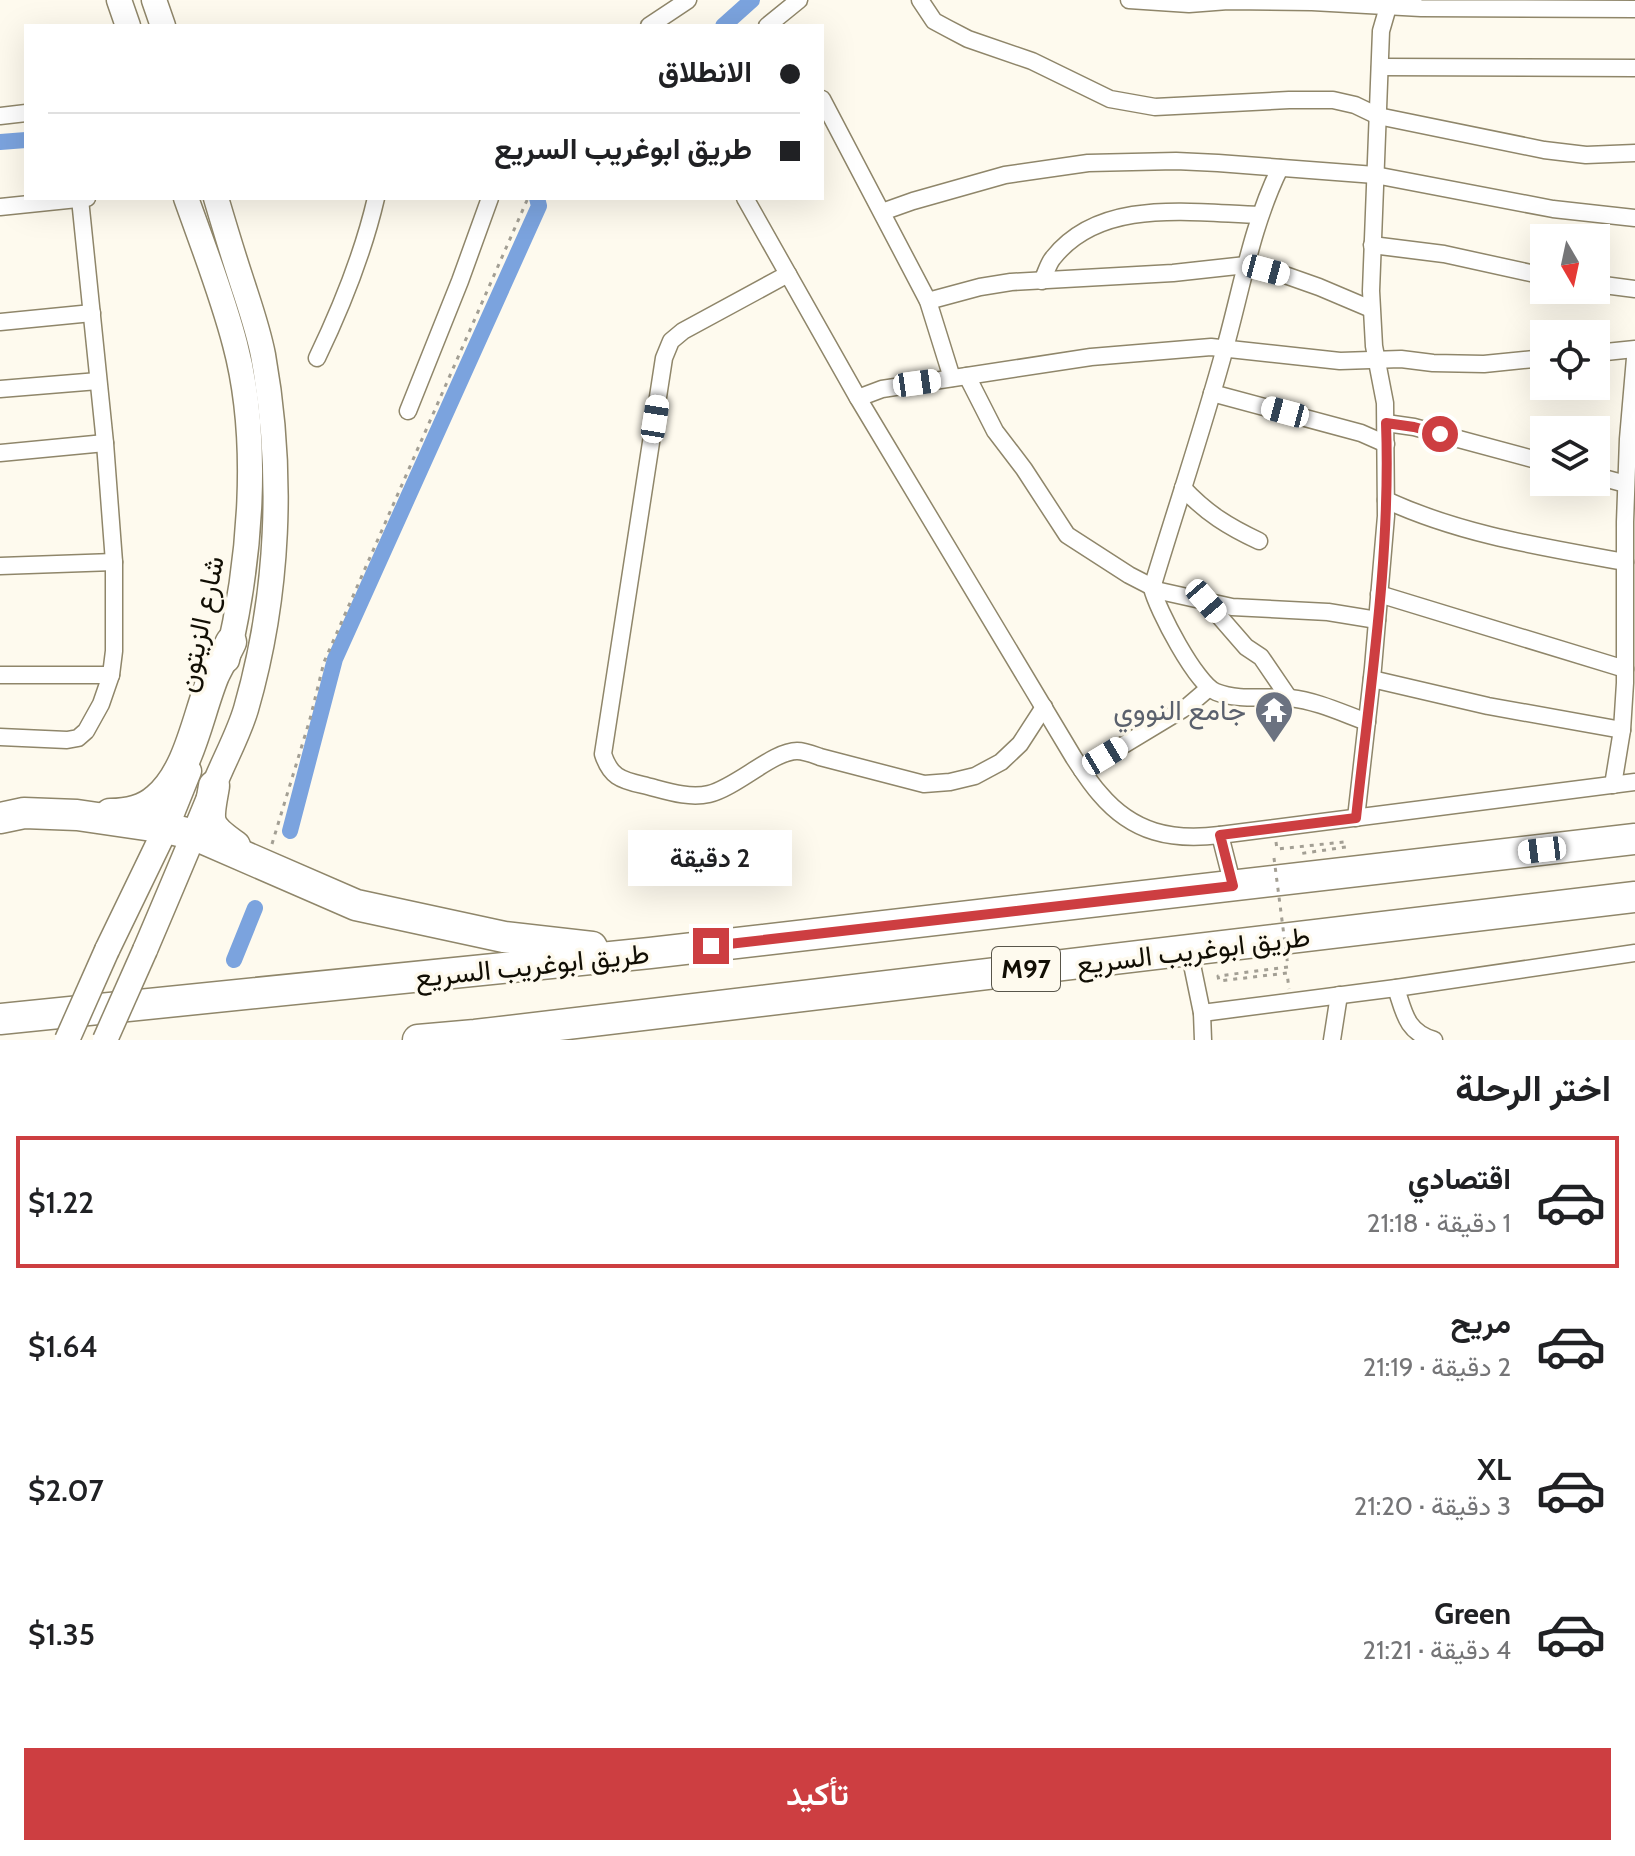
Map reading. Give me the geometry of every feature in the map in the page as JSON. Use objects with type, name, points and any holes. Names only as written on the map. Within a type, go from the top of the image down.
[{"type":"highway","points":[[0,818],[24,813],[119,814],[139,809],[156,800],[171,784],[185,757],[215,674],[231,642]]},
{"type":"highway","points":[[214,786],[209,815],[211,826],[216,833],[259,862]]},
{"type":"highway","points":[[77,815],[180,832],[259,862],[356,905],[504,937],[650,953]]},
{"type":"highway","name":"طريق ابوغريب السريع","points":[[0,1019],[650,953],[1635,839]]},
{"type":"highway","name":"طريق ابوغريب السريع","points":[[418,1040],[463,1038],[1635,897]]},
{"type":"main road","points":[[119,0],[127,24]]},
{"type":"main road","points":[[154,0],[162,24]]},
{"type":"main road","name":"شارع الزيتون","points":[[105,1040],[145,950],[180,832],[231,642],[247,549],[250,469],[242,373],[236,345],[187,200]]},
{"type":"main road","name":"شارع الزيتون","points":[[67,1040],[107,950],[180,832],[214,786],[245,712],[258,659],[272,569],[276,517],[271,400],[262,351],[217,200]]},
{"type":"street","points":[[652,24],[688,0]]},
{"type":"street","points":[[776,23],[799,0]]},
{"type":"street","points":[[920,0],[934,21],[968,39],[1032,61],[1110,99],[1155,107],[1333,100],[1355,105],[1378,116],[1544,150],[1586,155],[1635,153]]},
{"type":"street","points":[[1129,0],[1189,4],[1228,1],[1337,2],[1435,8],[1635,9]]},
{"type":"street","points":[[1356,818],[1372,679],[1386,500],[1385,403],[1374,346],[1371,309],[1381,31],[1389,3]]},
{"type":"street","points":[[1380,67],[1635,68]]},
{"type":"street","points":[[824,103],[928,301],[959,377],[1067,535],[1160,591],[1232,607],[1328,612],[1377,620]]},
{"type":"street","points":[[0,116],[24,113]]},
{"type":"street","points":[[882,212],[1005,175],[1088,163],[1176,161],[1375,175],[1553,209],[1635,218]]},
{"type":"street","points":[[1280,168],[1260,215],[1225,349],[1152,588],[1155,601],[1193,669],[1217,693],[1289,698],[1367,722]]},
{"type":"street","points":[[0,207],[70,200]]},
{"type":"street","points":[[0,737],[78,738],[86,731],[101,704],[111,675],[114,562],[80,200]]},
{"type":"street","points":[[317,358],[359,261],[375,200]]},
{"type":"street","points":[[408,411],[489,200]]},
{"type":"street","points":[[746,200],[858,398],[1082,770],[1100,795],[1127,819],[1160,834],[1184,838],[1635,782]]},
{"type":"street","points":[[1042,281],[1051,260],[1076,236],[1096,224],[1162,212],[1260,215]]},
{"type":"street","points":[[1372,245],[1444,254],[1530,273]]},
{"type":"street","points":[[928,301],[1011,282],[1246,265],[1285,275],[1371,309]]},
{"type":"street","points":[[788,274],[683,331],[671,341],[664,358],[603,754],[607,767],[615,776],[631,783],[691,796],[724,789],[793,751],[807,752],[924,784],[950,782],[975,776],[1001,762],[1020,744],[1044,707]]},
{"type":"street","points":[[1610,286],[1635,289]]},
{"type":"street","points":[[0,322],[92,313]]},
{"type":"street","points":[[858,398],[882,389],[1091,357],[1211,347],[1340,361],[1401,359],[1484,364],[1530,359]]},
{"type":"street","points":[[1610,352],[1635,349]]},
{"type":"street","points":[[1613,785],[1622,730],[1626,484],[1635,358]]},
{"type":"street","points":[[0,389],[98,381]]},
{"type":"street","points":[[1212,393],[1361,433],[1386,444]]},
{"type":"street","points":[[1386,423],[1414,427],[1530,458]]},
{"type":"street","points":[[0,453],[105,443]]},
{"type":"street","points":[[1610,480],[1626,484]]},
{"type":"street","points":[[1183,488],[1219,520],[1259,541]]},
{"type":"street","points":[[1386,500],[1464,530],[1625,562]]},
{"type":"street","points":[[0,566],[114,562]]},
{"type":"street","points":[[1379,594],[1625,669]]},
{"type":"street","points":[[1206,601],[1246,647],[1261,657],[1289,698]]},
{"type":"street","points":[[0,675],[111,675]]},
{"type":"street","points":[[1372,679],[1488,706],[1622,730]]},
{"type":"street","points":[[1082,770],[1188,706],[1209,688]]},
{"type":"street","points":[[1220,835],[1233,886]]},
{"type":"street","points":[[1189,950],[1202,1013],[1203,1040]]},
{"type":"street","points":[[1202,1013],[1635,953]]},
{"type":"street","points":[[1396,988],[1413,1030],[1434,1040]]},
{"type":"street","points":[[1332,1040],[1339,995]]},
{"type":"path","points":[[259,862],[310,719],[324,662],[527,200]]},
{"type":"path","points":[[1277,849],[1344,842],[1346,847],[1289,856]]},
{"type":"path","points":[[1274,858],[1288,967],[1218,976],[1219,981],[1287,973]]},
{"type":"waterway","points":[[725,24],[752,0]]},
{"type":"waterway","points":[[0,142],[24,140]]},
{"type":"waterway","points":[[290,831],[335,659],[539,206],[538,200]]},
{"type":"waterway","points":[[234,960],[255,908]]},
{"type":"place","name":"جامع النووي","points":[[1274,744]]},
{"type":"route","points":[[711,946],[1233,886],[1220,835],[1356,818],[1386,516],[1386,423],[1440,434]]}]
